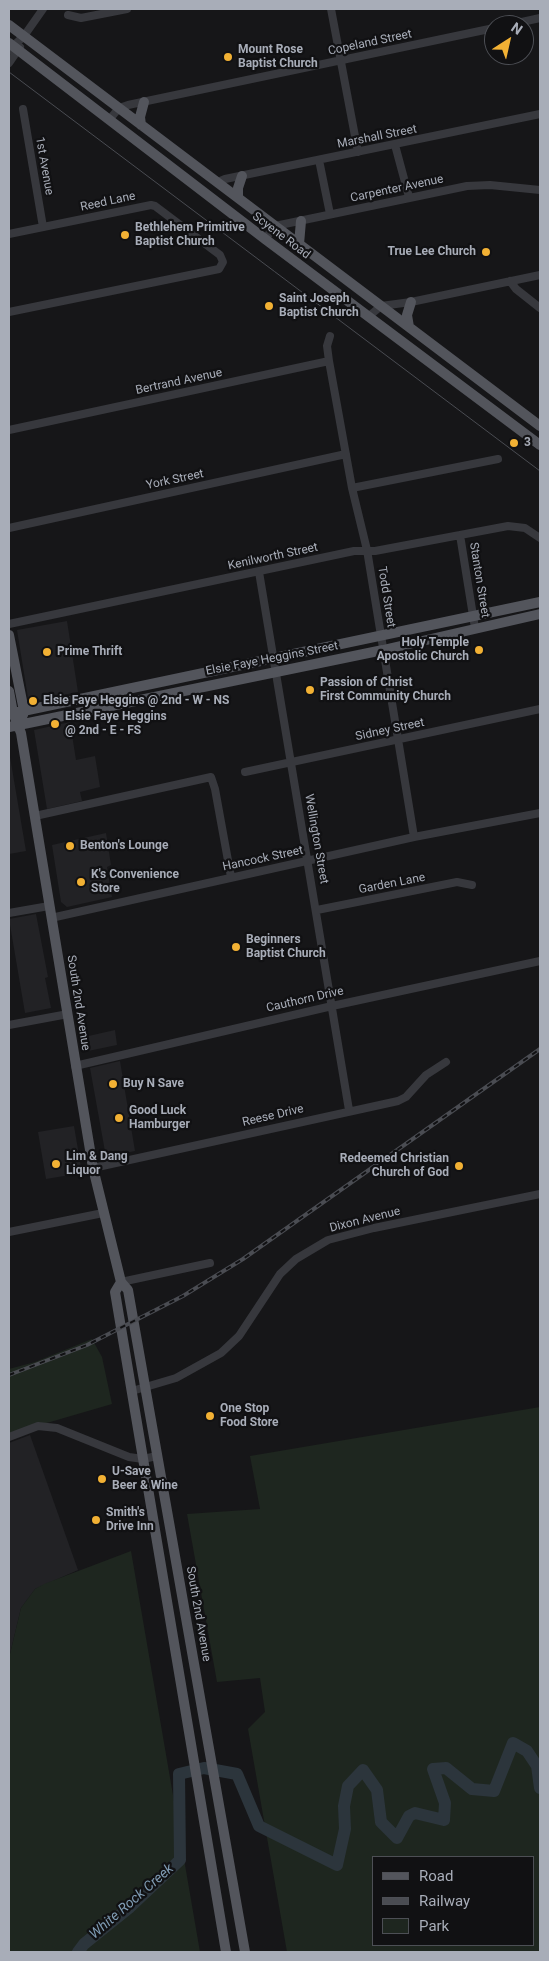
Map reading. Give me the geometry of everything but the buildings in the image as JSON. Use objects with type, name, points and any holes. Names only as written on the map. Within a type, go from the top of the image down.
[{"type":"main road","name":"Scyene Road","points":[[9,25],[540,426]]},
{"type":"main road","name":"Scyene Road","points":[[12,47],[540,445]]},
{"type":"main road","points":[[141,125],[140,117],[144,102]]},
{"type":"main road","points":[[238,198],[238,188],[242,176]]},
{"type":"main road","points":[[298,244],[301,221]]},
{"type":"main road","points":[[408,327],[407,314],[411,302]]},
{"type":"main road","points":[[528,436],[540,441]]},
{"type":"main road","name":"Elsie Faye Heggins Street","points":[[11,713],[540,602]]},
{"type":"main road","name":"Elsie Faye Heggins Street","points":[[9,727],[85,713],[204,686],[383,650],[540,614]]},
{"type":"main road","name":"South 2nd Avenue","points":[[9,635],[24,710],[20,726],[93,1168],[121,1282],[128,1290],[245,1952]]},
{"type":"main road","name":"South 2nd Avenue","points":[[9,691],[11,713],[20,726]]},
{"type":"main road","points":[[81,699],[85,713]]},
{"type":"main road","name":"South 2nd Avenue","points":[[121,1282],[115,1292],[226,1952]]},
{"type":"main road","points":[[183,1703],[201,1701]]},
{"type":"street","points":[[9,63],[12,47],[24,36],[43,9]]},
{"type":"street","points":[[68,15],[81,18],[127,9]]},
{"type":"street","points":[[331,9],[358,152]]},
{"type":"street","name":"Copeland Street","points":[[119,108],[484,30]]},
{"type":"street","points":[[109,120],[119,108]]},
{"type":"street","name":"1st Avenue","points":[[23,109],[43,227]]},
{"type":"street","name":"Marshall Street","points":[[218,182],[540,114]]},
{"type":"street","points":[[395,145],[409,197]]},
{"type":"street","points":[[319,160],[330,214]]},
{"type":"street","name":"Carpenter Avenue","points":[[275,226],[466,186],[490,185],[540,190]]},
{"type":"street","name":"Reed Lane","points":[[9,234],[151,205],[220,255],[224,262],[219,268],[9,312]]},
{"type":"street","points":[[265,239],[275,226]]},
{"type":"street","points":[[368,317],[382,306],[411,302],[540,275]]},
{"type":"street","points":[[510,281],[516,289],[540,308]]},
{"type":"street","points":[[329,361],[327,346],[330,336]]},
{"type":"street","name":"Bertrand Avenue","points":[[9,430],[329,361]]},
{"type":"street","name":"Todd Street","points":[[329,361],[352,488],[367,550],[414,837]]},
{"type":"street","name":"York Street","points":[[9,528],[346,454]]},
{"type":"street","points":[[352,488],[498,459]]},
{"type":"street","name":"Kenilworth Street","points":[[9,624],[367,550],[375,551],[508,526],[525,528],[540,538]]},
{"type":"street","name":"Stanton Street","points":[[460,535],[475,628]]},
{"type":"street","name":"Wellington Street","points":[[259,572],[349,1110]]},
{"type":"street","name":"Sidney Street","points":[[244,772],[540,710]]},
{"type":"street","points":[[35,816],[211,777],[215,789],[231,877]]},
{"type":"street","name":"Hancock Street","points":[[51,918],[414,837],[540,814]]},
{"type":"street","name":"Garden Lane","points":[[317,910],[457,882],[472,885]]},
{"type":"street","points":[[9,913],[49,906]]},
{"type":"street","name":"Cauthorn Drive","points":[[75,1066],[332,1006],[540,961]]},
{"type":"street","points":[[9,1025],[68,1014]]},
{"type":"street","name":"Reese Drive","points":[[93,1168],[406,1097],[426,1075],[446,1062]]},
{"type":"street","name":"Dixon Avenue","points":[[132,1391],[183,1375],[221,1353],[239,1336],[280,1274],[296,1259],[328,1240],[374,1228],[540,1194]]},
{"type":"street","points":[[9,1232],[103,1213]]},
{"type":"street","points":[[121,1282],[210,1263]]},
{"type":"street","points":[[9,1437],[38,1426],[57,1428],[101,1448],[129,1457],[143,1459],[157,1456]]},
{"type":"shaded area","points":[[67,621],[78,692],[33,701],[28,698],[17,630]]},
{"type":"shaded area","points":[[70,722],[76,760],[95,756],[100,787],[80,792],[82,801],[47,809],[34,730]]},
{"type":"shaded area","points":[[9,751],[26,851],[9,854]]},
{"type":"shaded area","points":[[106,833],[111,865],[107,867],[112,897],[67,907],[61,902],[52,845]]},
{"type":"shaded area","points":[[36,914],[48,977],[45,978],[51,1008],[25,1013],[9,919]]},
{"type":"shaded area","points":[[115,1030],[117,1045],[88,1051],[84,1037]]},
{"type":"shaded area","points":[[120,1061],[135,1151],[106,1157],[90,1068]]},
{"type":"shaded area","points":[[74,1126],[82,1173],[46,1179],[38,1132]]},
{"type":"shaded area","points":[[30,1435],[78,1570],[35,1589],[21,1608],[9,1658],[9,1443]]},
{"type":"green space","points":[[92,1339],[102,1357],[112,1404],[9,1434],[9,1369],[35,1362]]},
{"type":"green space","points":[[540,1407],[540,1952],[287,1952],[248,1729],[265,1712],[260,1678],[217,1682],[187,1514],[260,1509],[250,1456]]},
{"type":"green space","points":[[131,1551],[200,1952],[9,1952],[9,1658],[21,1608],[35,1589],[44,1584]]},
{"type":"waterway","name":"White Rock Creek","points":[[78,1952],[84,1944],[130,1907],[180,1860],[179,1774],[204,1768],[237,1774],[259,1826],[337,1865],[345,1829],[344,1806],[348,1786],[363,1770],[377,1790],[381,1822],[397,1838],[409,1816],[415,1813],[444,1820],[445,1803],[433,1769],[446,1768],[472,1789],[494,1791],[513,1743],[527,1751],[537,1766],[540,1788]]},
{"type":"tram line","points":[[9,72],[540,471]]},
{"type":"railway","points":[[9,1375],[87,1345],[183,1296],[243,1259],[540,1049]]},
{"type":"place","name":"Mount Rose Baptist Church","points":[[228,57]]},
{"type":"place","name":"Bethlehem Primitive Baptist Church","points":[[125,235]]},
{"type":"place","name":"True Lee Church","points":[[486,252]]},
{"type":"place","name":"Saint Joseph Baptist Church","points":[[269,306]]},
{"type":"place","name":"3","points":[[514,443]]},
{"type":"place","name":"Holy Temple Apostolic Church","points":[[479,650]]},
{"type":"place","name":"Prime Thrift","points":[[47,652]]},
{"type":"place","name":"Passion of Christ First Community Church","points":[[310,690]]},
{"type":"place","name":"Elsie Faye Heggins @ 2nd - W - NS","points":[[33,701]]},
{"type":"place","name":"Elsie Faye Heggins @ 2nd - E - FS","points":[[55,724]]},
{"type":"place","name":"Benton's Lounge","points":[[70,846]]},
{"type":"place","name":"K's Convenience Store","points":[[81,882]]},
{"type":"place","name":"Beginners Baptist Church","points":[[236,947]]},
{"type":"place","name":"Buy N Save","points":[[113,1084]]},
{"type":"place","name":"Good Luck Hamburger","points":[[119,1118]]},
{"type":"place","name":"Lim & Dang Liquor","points":[[56,1164]]},
{"type":"place","name":"Redeemed Christian Church of God","points":[[459,1166]]},
{"type":"place","name":"One Stop Food Store","points":[[210,1416]]},
{"type":"place","name":"U-Save Beer & Wine","points":[[102,1479]]},
{"type":"place","name":"Smith's Drive Inn","points":[[96,1520]]}]
